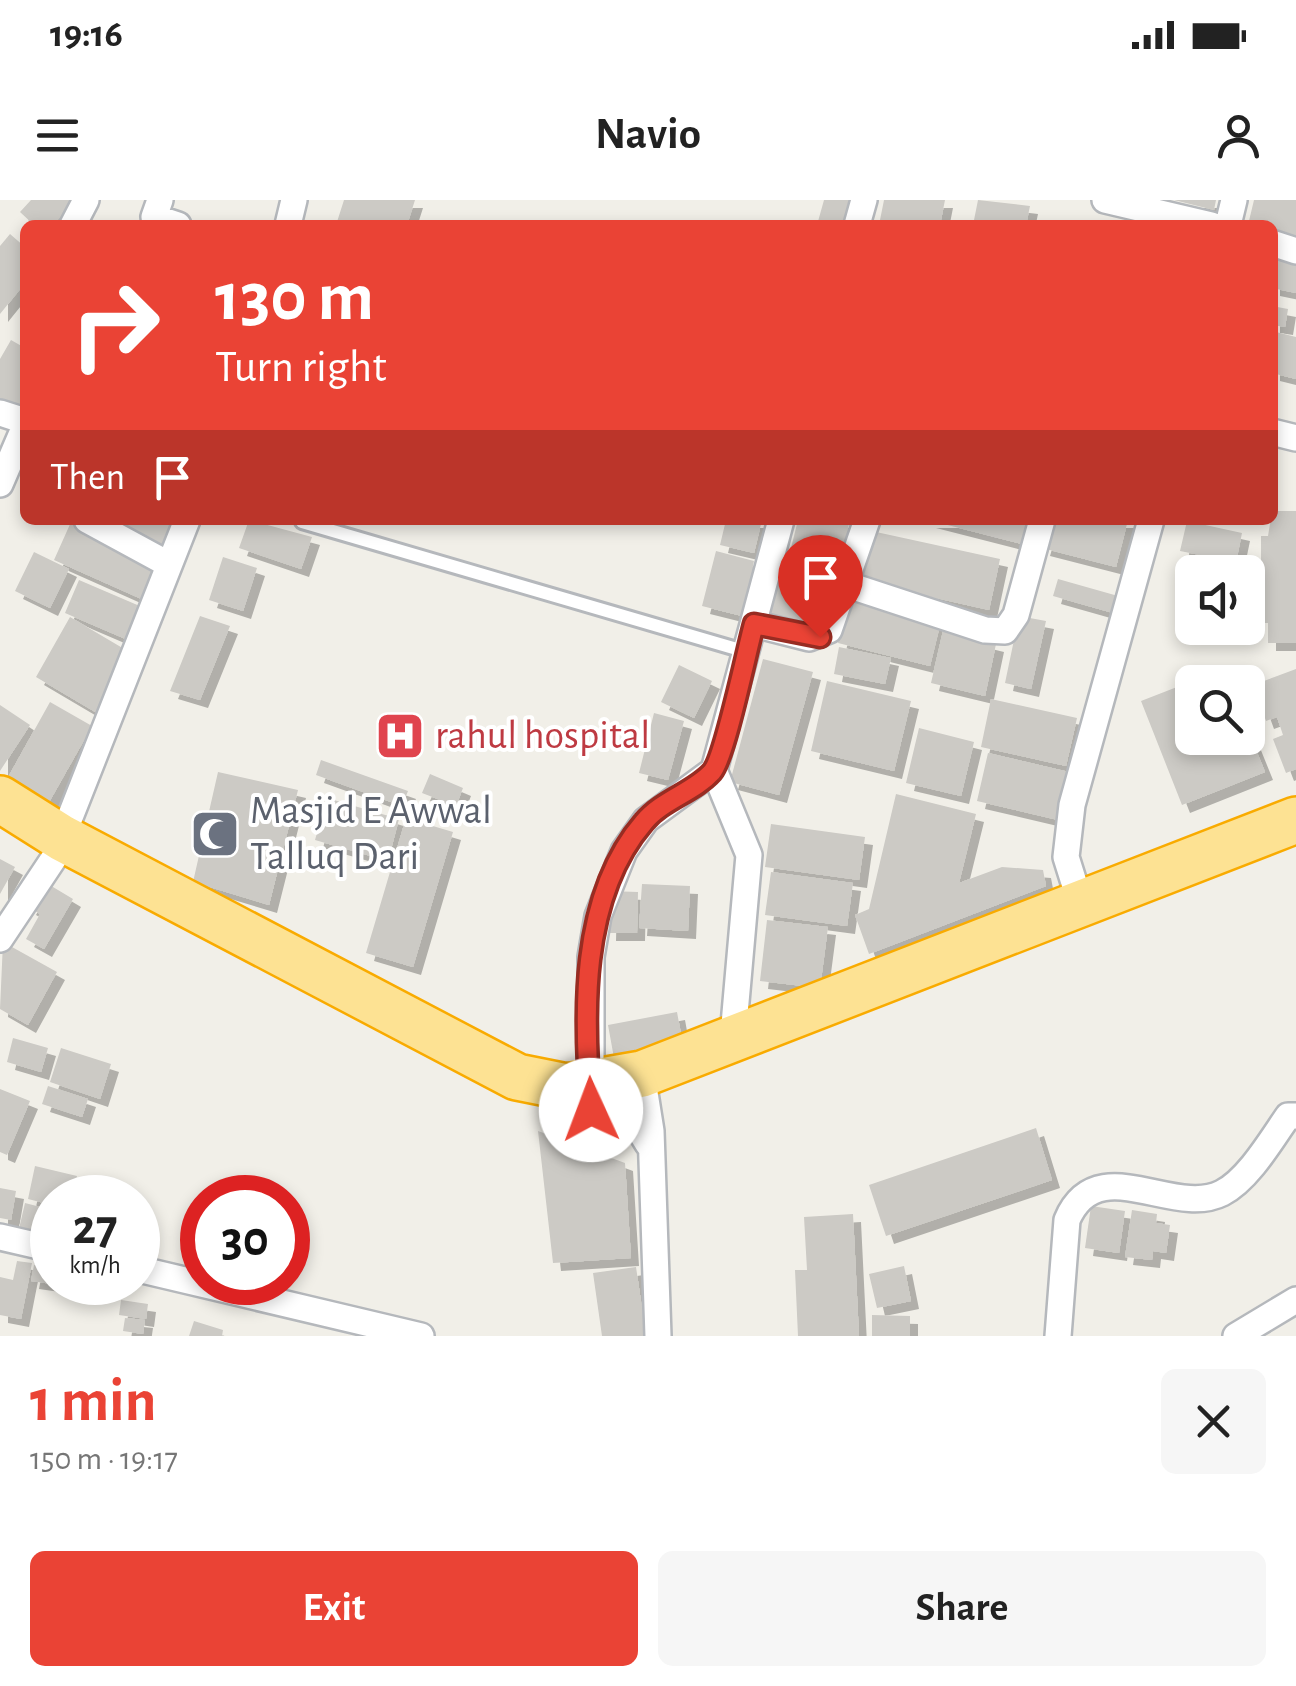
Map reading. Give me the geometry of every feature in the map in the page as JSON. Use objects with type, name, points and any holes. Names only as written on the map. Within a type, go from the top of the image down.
[{"type":"highway","points":[[0,799],[58,848]]},
{"type":"highway","points":[[623,1101],[733,1036],[1296,820]]},
{"type":"highway","points":[[0,826],[58,848],[491,1082],[532,1098],[623,1101],[708,1072],[1296,845]]},
{"type":"street","points":[[160,200],[154,217],[163,220]]},
{"type":"street","points":[[1106,200],[1190,220]]},
{"type":"street","points":[[10,481],[20,443]]},
{"type":"street","points":[[96,525],[168,564]]},
{"type":"street","points":[[0,939],[58,848],[185,525]]},
{"type":"street","points":[[733,1036],[749,855],[714,770],[780,525]]},
{"type":"street","points":[[754,624],[820,637],[836,616],[866,525]]},
{"type":"street","points":[[848,585],[985,630],[1004,630],[1016,615],[1041,525]]},
{"type":"street","points":[[1082,905],[1066,857],[1072,805],[1150,525]]},
{"type":"street","points":[[658,1336],[623,1101],[590,956],[598,916],[624,851],[646,820],[714,770]]},
{"type":"street","points":[[1058,1336],[1067,1220],[1074,1202],[1085,1192],[1106,1188],[1197,1198],[1225,1192],[1288,1116],[1295,1115]]},
{"type":"street","points":[[0,1237],[30,1244]]},
{"type":"street","points":[[160,1274],[421,1336]]},
{"type":"street","points":[[1236,1336],[1296,1300]]},
{"type":"lane","points":[[312,525],[746,652]]},
{"type":"building","points":[[31,200],[75,200],[57,220],[29,220],[20,212]]},
{"type":"building","points":[[344,200],[415,200],[409,220],[338,220]]},
{"type":"building","points":[[824,200],[861,200],[855,220],[818,220]]},
{"type":"building","points":[[884,200],[945,200],[941,220],[880,220]]},
{"type":"building","points":[[978,200],[1030,206],[1027,220],[974,220]]},
{"type":"building","points":[[1174,200],[1216,200],[1214,210]]},
{"type":"building","points":[[1254,200],[1296,200],[1296,241],[1278,236],[1278,220],[1249,220]]},
{"type":"building","points":[[10,234],[20,243],[20,289],[0,314],[0,246]]},
{"type":"building","points":[[1278,258],[1296,262],[1296,293],[1278,289]]},
{"type":"building","points":[[1278,307],[1288,309],[1285,327],[1278,326]]},
{"type":"building","points":[[1278,332],[1296,337],[1296,379],[1278,374]]},
{"type":"building","points":[[11,340],[20,345],[17,408],[0,398],[0,359]]},
{"type":"building","points":[[1278,511],[1296,511],[1296,643],[1268,643],[1261,536],[1268,536],[1270,525],[1278,525]]},
{"type":"building","points":[[70,525],[78,525],[162,564],[146,601],[54,560]]},
{"type":"building","points":[[120,525],[175,525],[162,553],[117,532]]},
{"type":"building","points":[[247,525],[268,525],[312,537],[301,569],[239,548]]},
{"type":"building","points":[[725,525],[761,525],[754,553],[720,545]]},
{"type":"building","points":[[797,525],[849,525],[836,577],[787,564]]},
{"type":"building","points":[[948,525],[1027,525],[1022,544]]},
{"type":"building","points":[[1049,525],[1127,525],[1116,567],[1042,548]]},
{"type":"building","points":[[1186,525],[1242,533],[1237,555],[1180,551]]},
{"type":"building","points":[[867,530],[1000,559],[989,610],[856,580]]},
{"type":"building","points":[[716,551],[754,561],[742,616],[702,606]]},
{"type":"building","points":[[34,552],[69,569],[50,608],[15,591]]},
{"type":"building","points":[[223,557],[257,568],[243,611],[209,600]]},
{"type":"building","points":[[781,572],[825,584],[813,631],[769,619]]},
{"type":"building","points":[[1058,579],[1118,596],[1113,613],[1053,596]]},
{"type":"building","points":[[79,580],[142,607],[128,640],[65,613]]},
{"type":"building","points":[[849,594],[942,617],[930,666],[838,643]]},
{"type":"building","points":[[200,616],[230,626],[200,700],[170,691]]},
{"type":"building","points":[[1019,616],[1046,621],[1031,689],[1005,683]]},
{"type":"building","points":[[70,617],[131,653],[97,713],[36,677]]},
{"type":"building","points":[[943,631],[996,644],[985,696],[931,683]]},
{"type":"building","points":[[839,647],[891,658],[885,684],[834,674]]},
{"type":"building","points":[[763,659],[813,672],[779,795],[730,782]]},
{"type":"building","points":[[679,665],[712,681],[694,718],[661,702]]},
{"type":"building","points":[[1296,669],[1296,769],[1286,773],[1273,739],[1283,735],[1277,717],[1265,718],[1265,681]]},
{"type":"building","points":[[827,681],[911,701],[894,771],[811,751]]},
{"type":"building","points":[[1175,688],[1175,755],[1258,755],[1265,772],[1182,805],[1141,701]]},
{"type":"building","points":[[991,699],[1077,718],[1066,766],[981,747]]},
{"type":"building","points":[[50,702],[92,726],[48,804],[6,781]]},
{"type":"building","points":[[0,705],[30,725],[0,771]]},
{"type":"building","points":[[654,713],[684,721],[668,780],[639,773]]},
{"type":"building","points":[[919,728],[974,742],[961,796],[906,783]]},
{"type":"building","points":[[988,753],[1069,772],[1058,820],[977,801]]},
{"type":"building","points":[[321,760],[408,791],[402,806],[316,775]]},
{"type":"building","points":[[218,772],[298,790],[269,905],[193,882]]},
{"type":"building","points":[[430,774],[463,788],[456,806],[422,793]]},
{"type":"building","points":[[896,794],[976,814],[959,883],[1002,867],[1043,870],[1046,886],[869,954],[855,915],[869,909]]},
{"type":"building","points":[[327,798],[399,819],[388,861],[315,840]]},
{"type":"building","points":[[406,818],[453,832],[413,967],[366,953]]},
{"type":"building","points":[[771,824],[865,837],[859,880],[765,867]]},
{"type":"building","points":[[0,859],[15,867],[0,894]]},
{"type":"building","points":[[771,872],[853,883],[847,926],[765,915]]},
{"type":"building","points":[[43,881],[73,899],[44,949],[26,939],[40,914],[28,907]]},
{"type":"building","points":[[642,884],[690,886],[688,931],[639,928]]},
{"type":"building","points":[[609,891],[638,892],[637,933],[608,933]]},
{"type":"building","points":[[767,920],[828,927],[820,988],[760,981]]},
{"type":"building","points":[[3,942],[57,972],[28,1025],[0,1009]]},
{"type":"building","points":[[677,1012],[683,1045],[614,1058],[608,1025]]},
{"type":"building","points":[[13,1038],[48,1048],[41,1072],[7,1062]]},
{"type":"building","points":[[61,1048],[111,1064],[100,1099],[50,1082]]},
{"type":"building","points":[[48,1086],[88,1099],[82,1117],[42,1104]]},
{"type":"building","points":[[0,1089],[30,1101],[7,1155],[0,1152]]},
{"type":"building","points":[[1036,1128],[1052,1180],[886,1236],[869,1185]]},
{"type":"building","points":[[538,1131],[625,1163],[631,1258],[553,1263]]},
{"type":"building","points":[[35,1166],[73,1175],[33,1175]]},
{"type":"building","points":[[0,1188],[16,1191],[11,1220],[0,1218]]},
{"type":"building","points":[[25,1203],[30,1204],[30,1235],[18,1233]]},
{"type":"building","points":[[1091,1206],[1125,1211],[1119,1253],[1085,1248]]},
{"type":"building","points":[[1132,1210],[1157,1214],[1156,1223],[1170,1225],[1166,1253],[1153,1251],[1152,1260],[1125,1257]]},
{"type":"building","points":[[853,1214],[859,1336],[798,1336],[795,1270],[807,1270],[804,1217]]},
{"type":"building","points":[[17,1261],[30,1263],[21,1319],[0,1315],[0,1277],[13,1280]]},
{"type":"building","points":[[904,1266],[911,1301],[877,1308],[869,1274]]},
{"type":"building","points":[[636,1267],[646,1336],[602,1336],[593,1273]]},
{"type":"building","points":[[120,1305],[148,1305],[146,1319],[119,1315]]},
{"type":"building","points":[[872,1315],[910,1316],[910,1336],[872,1336]]},
{"type":"building","points":[[125,1318],[145,1320],[143,1334],[123,1331]]},
{"type":"building","points":[[194,1321],[223,1330],[222,1336],[189,1336]]},
{"type":"place","name":"rahul hospital","points":[[400,736]]},
{"type":"place","name":"Masjid E Awwal Talluq Dari","points":[[215,834]]},
{"type":"route","points":[[591,1110],[590,956],[598,916],[624,851],[646,820],[714,770],[754,624],[809,638],[820,637]]}]
